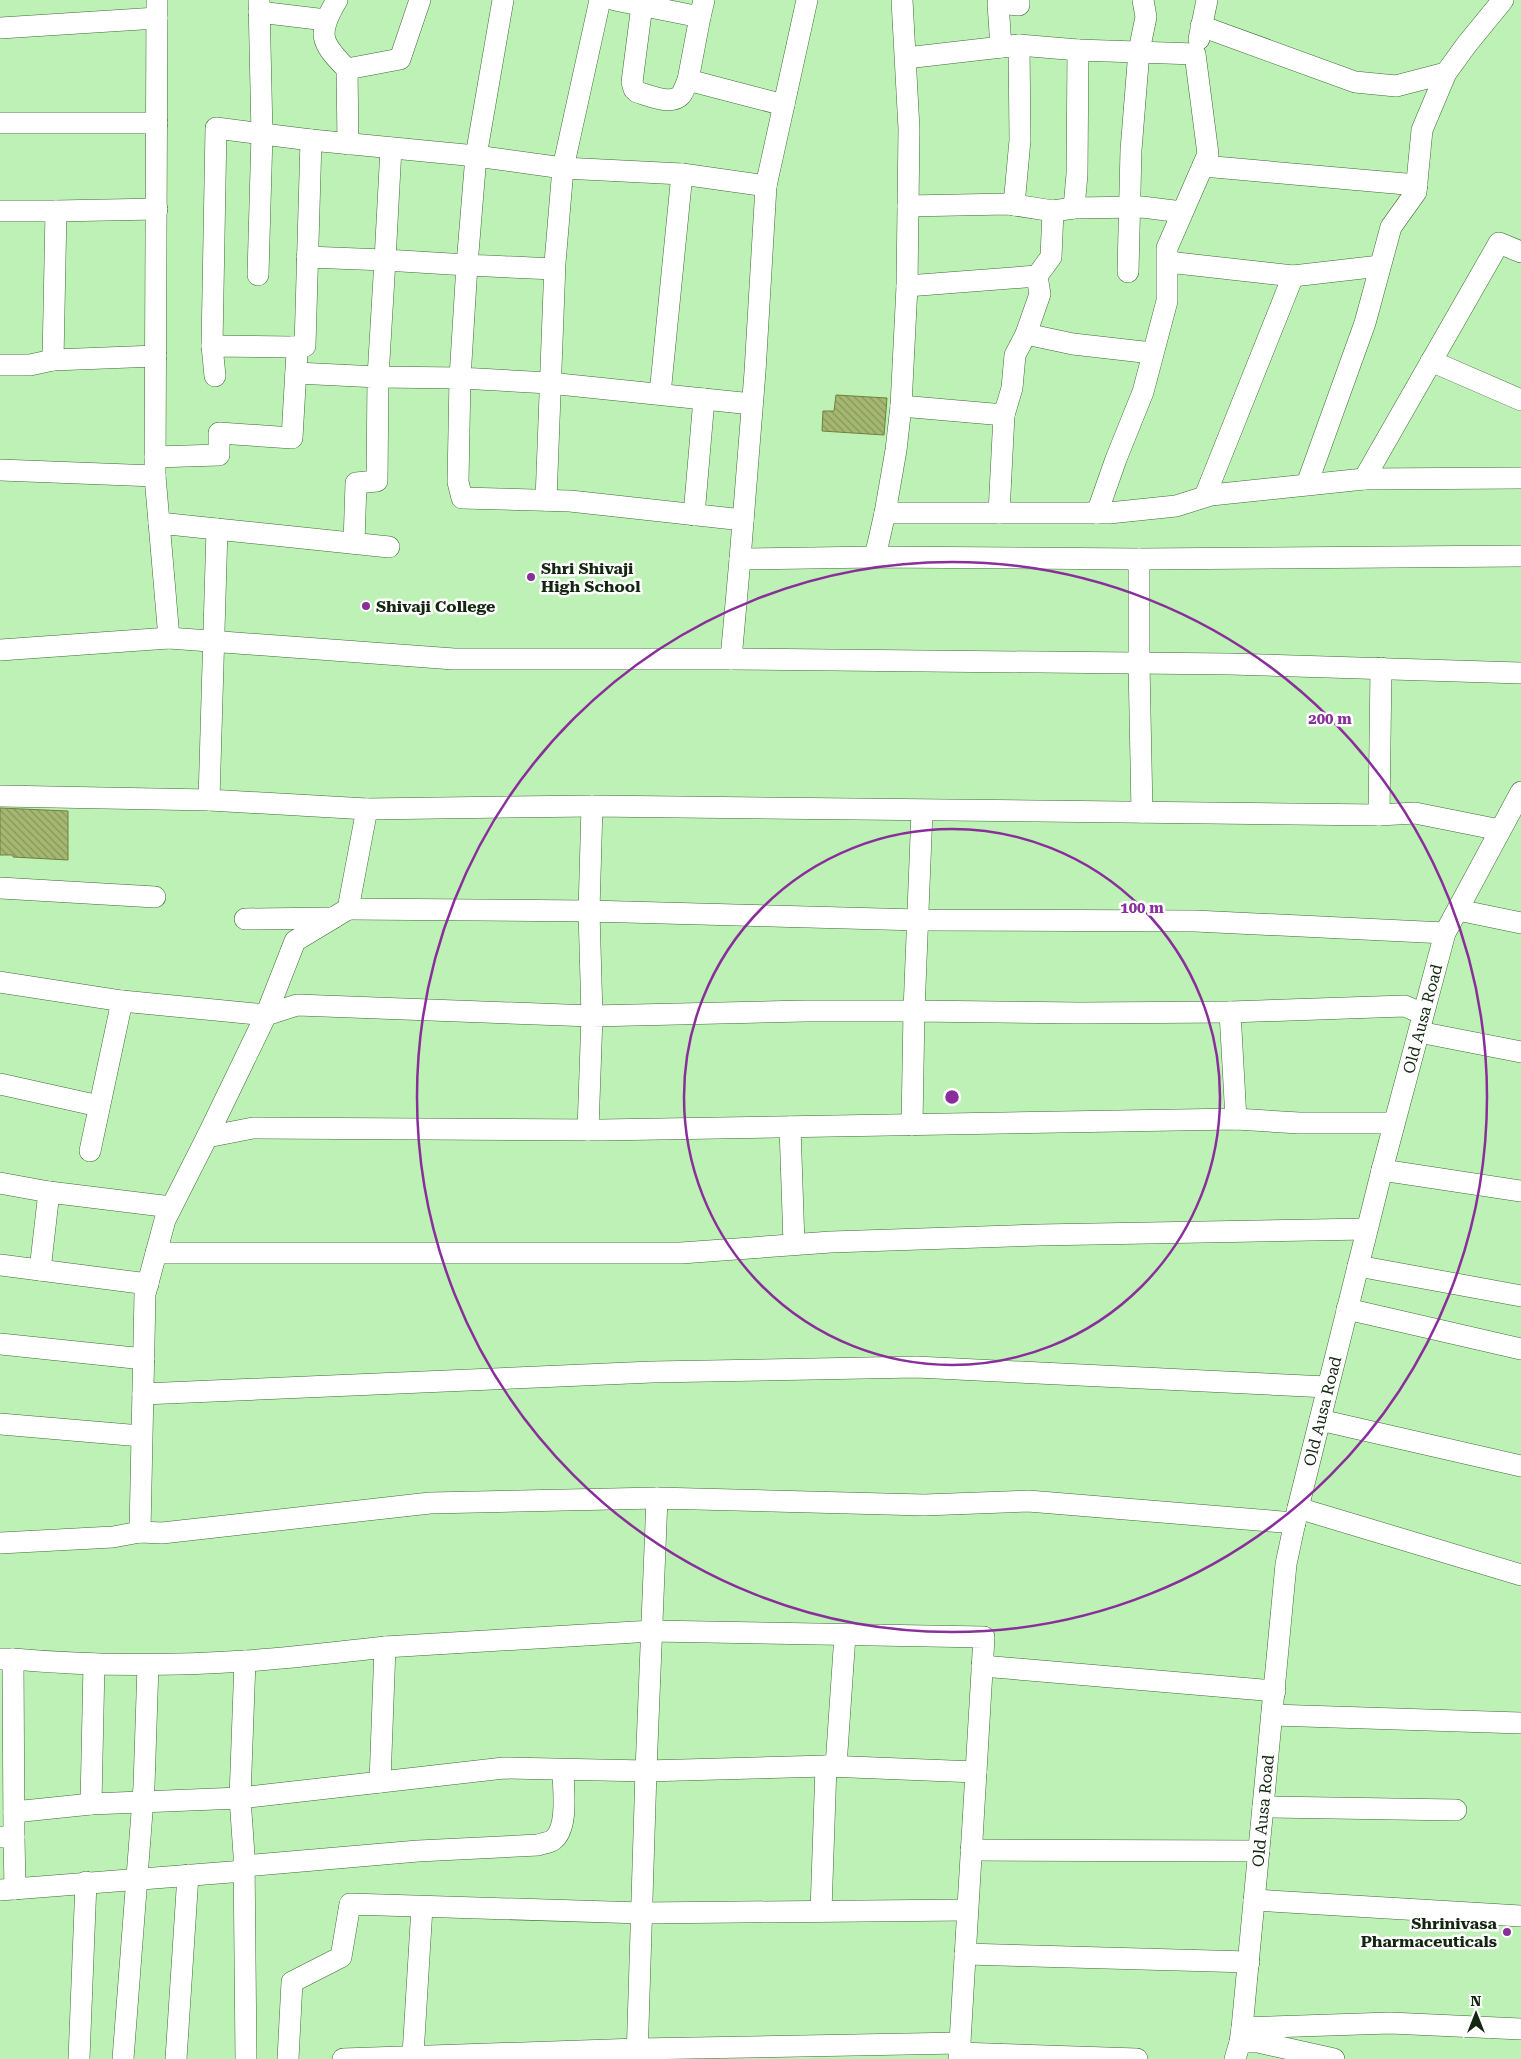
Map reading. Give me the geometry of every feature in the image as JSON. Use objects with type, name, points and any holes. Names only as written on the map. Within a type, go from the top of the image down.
[{"type":"street","points":[[337,0],[326,20],[324,30],[329,51],[347,69],[348,144]]},
{"type":"street","points":[[347,69],[400,59],[420,0]]},
{"type":"street","points":[[503,0],[476,156],[460,378],[459,493],[462,498],[570,501],[743,520]]},
{"type":"street","points":[[546,500],[554,269],[563,168],[600,0]]},
{"type":"street","points":[[615,0],[642,5],[702,8],[688,80],[680,95],[673,99],[666,100],[634,90],[632,82],[642,5]]},
{"type":"street","points":[[731,659],[752,404],[766,186],[806,0]]},
{"type":"street","points":[[875,557],[896,450],[901,406],[907,286],[909,128],[902,0]]},
{"type":"street","points":[[1014,205],[1020,140],[1010,46],[998,3],[1019,5],[1019,0]]},
{"type":"street","points":[[1128,272],[1131,150],[1139,51],[1146,16],[1143,0]]},
{"type":"street","points":[[1097,513],[1143,392],[1167,301],[1168,262],[1166,248],[1208,154],[1195,54],[1207,0]]},
{"type":"street","points":[[1306,484],[1364,323],[1391,227],[1416,192],[1422,130],[1446,74],[1467,44],[1503,0]]},
{"type":"street","points":[[258,275],[262,134],[259,6],[326,20]]},
{"type":"street","points":[[0,28],[157,9],[155,466],[168,638]]},
{"type":"street","points":[[1201,26],[1355,82],[1396,86],[1446,74]]},
{"type":"street","points":[[906,58],[1010,46],[1195,54]]},
{"type":"street","points":[[1074,208],[1077,174],[1078,50]]},
{"type":"street","points":[[688,80],[784,106]]},
{"type":"street","points":[[0,123],[157,123]]},
{"type":"street","points":[[215,376],[212,346],[216,128],[348,144],[476,156],[563,168],[682,174],[766,186]]},
{"type":"street","points":[[212,346],[305,346],[311,140]]},
{"type":"street","points":[[354,543],[356,483],[377,481],[378,377],[391,148]]},
{"type":"street","points":[[1203,166],[1417,184]]},
{"type":"street","points":[[660,394],[682,174]]},
{"type":"street","points":[[908,206],[1014,205],[1053,211],[1074,208],[1142,207],[1182,212]]},
{"type":"street","points":[[0,211],[157,209]]},
{"type":"street","points":[[52,360],[56,211]]},
{"type":"street","points":[[998,513],[1004,415],[1012,388],[1015,355],[1026,334],[1040,294],[1037,276],[1051,257],[1053,211]]},
{"type":"street","points":[[1364,478],[1500,243],[1521,252]]},
{"type":"street","points":[[307,258],[386,260],[554,269]]},
{"type":"street","points":[[1168,262],[1293,276],[1380,266]]},
{"type":"street","points":[[907,286],[1037,276]]},
{"type":"street","points":[[1205,496],[1293,276]]},
{"type":"street","points":[[1026,334],[1073,344],[1152,353]]},
{"type":"street","points":[[0,470],[155,466],[219,455],[219,433],[292,438],[297,352],[292,347]]},
{"type":"street","points":[[0,365],[30,365],[52,360],[156,356]]},
{"type":"street","points":[[1431,361],[1521,400]]},
{"type":"street","points":[[296,373],[549,383],[752,404]]},
{"type":"street","points":[[694,515],[704,399]]},
{"type":"street","points":[[901,406],[1004,415]]},
{"type":"street","points":[[885,513],[1097,513],[1176,506],[1205,496],[1364,478],[1521,478]]},
{"type":"street","points":[[159,523],[389,547]]},
{"type":"street","points":[[209,800],[218,529]]},
{"type":"street","points":[[740,559],[875,557],[1138,559],[1521,556]]},
{"type":"street","points":[[1138,559],[1138,663],[1142,812]]},
{"type":"street","points":[[0,650],[168,638],[454,659],[731,659],[1138,663],[1521,673]]},
{"type":"street","points":[[1379,815],[1381,668]]},
{"type":"street","name":"Old Ausa Road","points":[[1239,2043],[1249,1962],[1286,1564],[1327,1387],[1394,1123],[1445,933],[1521,792]]},
{"type":"street","points":[[0,796],[209,800],[366,809],[592,806],[1379,815],[1416,813],[1500,830]]},
{"type":"street","points":[[588,1130],[592,1016],[590,911],[592,806]]},
{"type":"street","points":[[140,1532],[145,1294],[165,1220],[266,1015],[295,941],[341,913],[366,809]]},
{"type":"street","points":[[912,1125],[914,1011],[922,811]]},
{"type":"street","points":[[0,888],[155,897]]},
{"type":"street","points":[[1458,910],[1521,923]]},
{"type":"street","points":[[245,919],[341,913],[590,911],[919,920],[1194,921],[1445,933]]},
{"type":"street","points":[[0,982],[122,1001],[266,1015],[297,1005],[592,1016],[805,1011],[1230,1012],[1405,1006],[1421,1023],[1521,1052]]},
{"type":"street","points":[[90,1151],[122,1001]]},
{"type":"street","points":[[1230,1012],[1236,1119]]},
{"type":"street","points":[[0,1084],[100,1106]]},
{"type":"street","points":[[207,1137],[253,1128],[588,1130],[1236,1119],[1299,1123],[1394,1123]]},
{"type":"street","points":[[790,1127],[794,1244]]},
{"type":"street","points":[[1382,1170],[1521,1191]]},
{"type":"street","points":[[0,1183],[49,1192],[171,1207]]},
{"type":"street","points":[[40,1270],[49,1192]]},
{"type":"street","points":[[156,1253],[681,1253],[794,1244],[1039,1235],[1367,1229]]},
{"type":"street","points":[[0,1265],[148,1284]]},
{"type":"street","points":[[1358,1266],[1521,1296]]},
{"type":"street","points":[[1347,1309],[1521,1349]]},
{"type":"street","points":[[0,1344],[144,1358]]},
{"type":"street","points":[[143,1394],[652,1372],[916,1367],[1327,1387]]},
{"type":"street","points":[[1320,1420],[1521,1466]]},
{"type":"street","points":[[0,1424],[141,1436]]},
{"type":"street","points":[[638,2054],[646,1771],[657,1498]]},
{"type":"street","points":[[0,1543],[113,1537],[140,1532],[162,1533],[430,1503],[657,1498],[924,1505],[1028,1501],[1297,1516],[1521,1575]]},
{"type":"street","points":[[563,1770],[563,1823],[558,1835],[552,1841],[538,1845],[418,1851],[188,1875],[7,1889],[7,1837],[14,1812],[6,1659],[67,1664],[148,1665],[245,1661],[386,1648],[652,1632],[984,1637],[959,2052]]},
{"type":"street","points":[[821,1912],[831,1766],[845,1635]]},
{"type":"street","points":[[380,1782],[386,1648]]},
{"type":"street","points":[[245,1661],[240,1798],[244,1868],[246,2059]]},
{"type":"street","points":[[91,1804],[94,1664]]},
{"type":"street","points":[[123,2059],[143,1802],[148,1665]]},
{"type":"street","points":[[982,1666],[1275,1691]]},
{"type":"street","points":[[1272,1715],[1521,1722]]},
{"type":"street","points":[[14,1812],[91,1804],[240,1798],[504,1768],[646,1771],[831,1766],[976,1772]]},
{"type":"street","points":[[1263,1807],[1456,1810]]},
{"type":"street","points":[[971,1850],[1259,1851]]},
{"type":"street","points":[[176,2059],[188,1875]]},
{"type":"street","points":[[79,2059],[86,1882]]},
{"type":"street","points":[[1254,1900],[1521,1916]]},
{"type":"street","points":[[288,2059],[292,1982],[341,1956],[350,1904],[642,1913],[967,1910]]},
{"type":"street","points":[[419,2056],[422,1907]]},
{"type":"street","points":[[965,1954],[1249,1962]]},
{"type":"street","points":[[1239,2043],[1390,2023],[1521,2029]]},
{"type":"street","points":[[1239,2043],[1258,2042],[1334,2059]]},
{"type":"street","points":[[335,2059],[419,2056],[959,2052],[1137,2059]]},
{"type":"building","points":[[836,395],[887,398],[884,435],[822,431],[823,411],[834,411]]},
{"type":"building","points":[[0,808],[68,811],[68,860],[0,855]]},
{"type":"place","name":"Shri Shivaji High School","points":[[531,577]]},
{"type":"place","name":"Shivaji College","points":[[366,606]]},
{"type":"place","name":"Shrinivasa Pharmaceuticals","points":[[1507,1932]]}]
